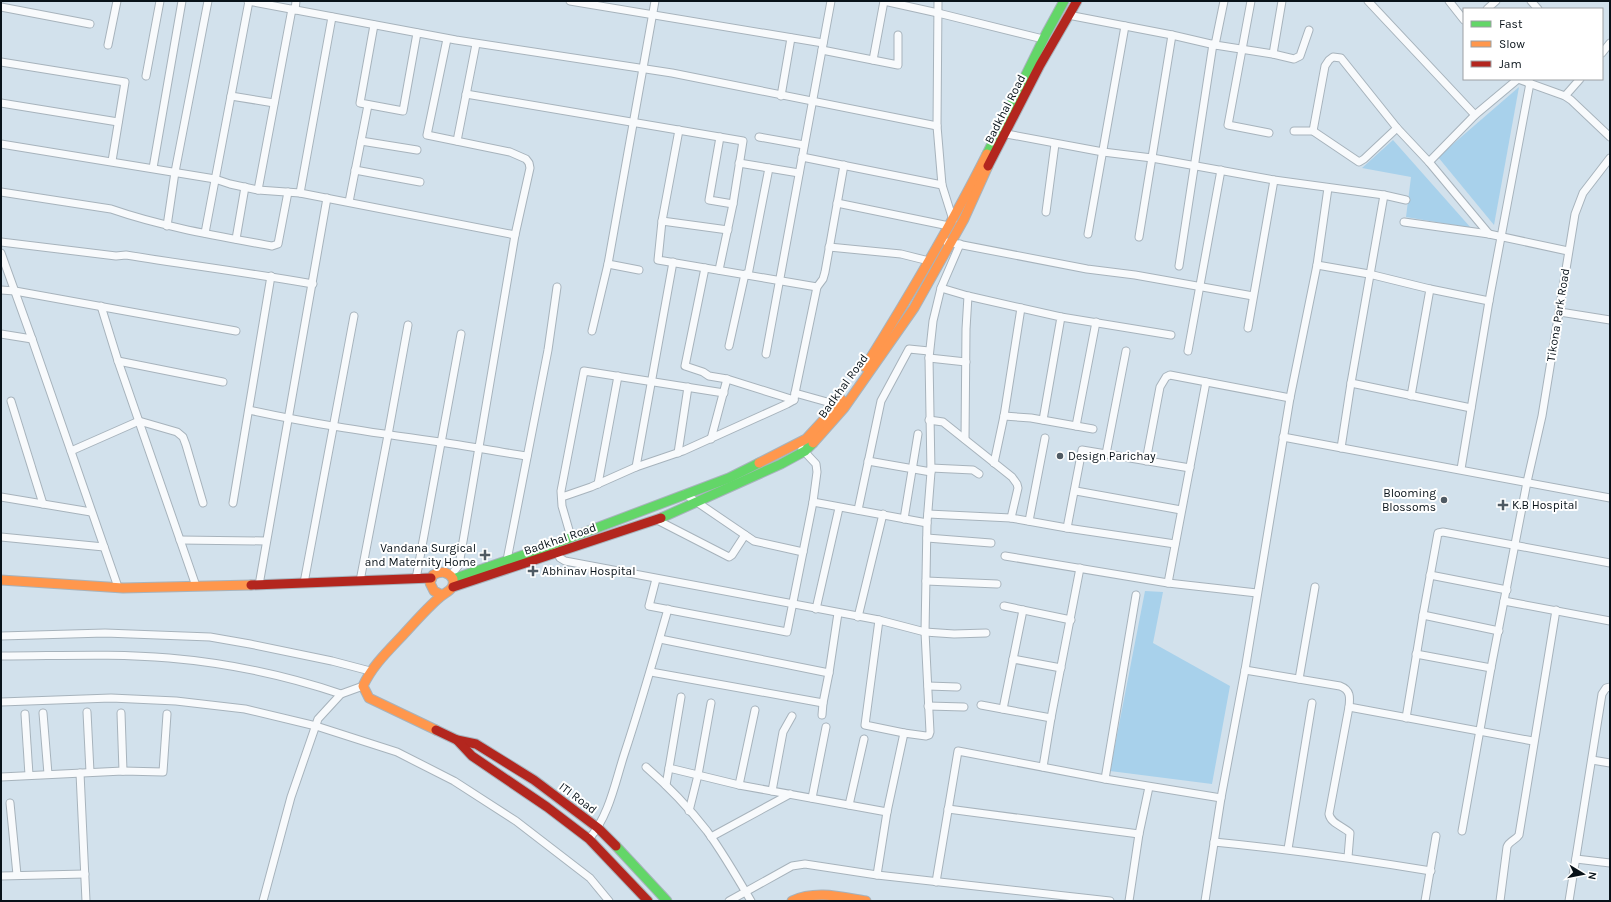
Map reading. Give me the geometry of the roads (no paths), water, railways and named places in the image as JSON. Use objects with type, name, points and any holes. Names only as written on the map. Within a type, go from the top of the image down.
[{"type":"street","points":[[108,45],[117,1]]},
{"type":"street","points":[[146,76],[160,1]]},
{"type":"street","points":[[153,168],[182,1]]},
{"type":"street","points":[[166,226],[208,1]]},
{"type":"street","points":[[205,233],[251,1],[275,4],[293,10],[447,39],[643,69],[937,126]]},
{"type":"street","points":[[258,190],[274,103],[296,1]]},
{"type":"street","points":[[570,1],[791,38],[873,60],[898,65],[898,35]]},
{"type":"street","points":[[592,331],[608,264],[655,1]]},
{"type":"street","points":[[766,354],[831,1]]},
{"type":"street","points":[[873,60],[884,1],[1043,39]]},
{"type":"street","points":[[837,203],[951,223],[942,185],[937,126],[938,1]]},
{"type":"street","name":"Badkhal Road","points":[[452,580],[729,478],[801,447],[806,439],[838,405],[860,375],[941,241],[969,190],[996,132],[1064,1]]},
{"type":"street","name":"Badkhal Road","points":[[452,580],[557,553],[656,520],[782,464],[844,408],[914,308],[956,244],[992,158],[1006,134],[1040,65],[1077,1]]},
{"type":"street","points":[[1179,266],[1214,44],[1224,1]]},
{"type":"street","points":[[1251,1],[1228,125],[1269,133]]},
{"type":"street","points":[[1273,54],[1282,1]]},
{"type":"street","points":[[1368,1],[1475,115]]},
{"type":"street","points":[[1449,1],[1463,19]]},
{"type":"street","points":[[1488,8],[1496,1]]},
{"type":"street","points":[[1,7],[90,24]]},
{"type":"street","points":[[1068,15],[1294,59],[1300,56],[1309,30]]},
{"type":"street","points":[[300,193],[332,17]]},
{"type":"street","points":[[374,25],[360,103],[403,111],[417,33]]},
{"type":"street","points":[[1088,234],[1124,26]]},
{"type":"street","points":[[1138,237],[1172,35]]},
{"type":"street","points":[[781,96],[791,38]]},
{"type":"street","points":[[263,901],[291,797],[318,719],[341,694],[364,686],[370,671],[442,595],[450,591],[452,580],[459,565],[480,449],[515,235],[530,168],[526,159],[510,152],[428,135],[447,39]]},
{"type":"street","points":[[1603,52],[1610,43]]},
{"type":"street","points":[[457,141],[476,44]]},
{"type":"street","points":[[1314,131],[1325,66],[1328,60],[1333,57],[1341,58],[1397,128],[1429,162],[1489,234]]},
{"type":"street","points":[[1,62],[125,82],[112,161]]},
{"type":"street","points":[[1429,162],[1475,115],[1517,80]]},
{"type":"street","points":[[1520,80],[1565,96],[1579,105],[1610,136]]},
{"type":"street","points":[[1565,96],[1579,80]]},
{"type":"street","points":[[1461,469],[1489,301],[1530,84]]},
{"type":"street","points":[[466,94],[743,141],[733,204],[720,270]]},
{"type":"street","points":[[231,96],[274,103]]},
{"type":"street","points":[[1,103],[118,122]]},
{"type":"street","points":[[349,202],[368,104]]},
{"type":"street","points":[[1294,131],[1314,131],[1359,162],[1397,128]]},
{"type":"street","points":[[679,130],[662,221],[658,260],[816,287]]},
{"type":"street","points":[[996,132],[1102,152],[1194,164],[1274,180],[1384,195],[1406,200]]},
{"type":"street","points":[[720,137],[709,200],[733,204]]},
{"type":"street","points":[[759,137],[804,145]]},
{"type":"street","points":[[361,141],[417,150]]},
{"type":"street","points":[[1,144],[215,179],[258,190],[300,193],[515,235]]},
{"type":"street","points":[[1046,212],[1054,144]]},
{"type":"street","points":[[802,157],[942,185]]},
{"type":"street","name":"Tikona Park Road","points":[[1462,831],[1504,601],[1527,482],[1542,416],[1575,214],[1583,193],[1610,158]]},
{"type":"street","points":[[739,163],[799,173]]},
{"type":"street","points":[[795,396],[816,287],[823,279],[844,165]]},
{"type":"street","points":[[729,346],[769,168]]},
{"type":"street","points":[[355,170],[420,182]]},
{"type":"street","points":[[1188,351],[1221,170]]},
{"type":"street","points":[[1248,328],[1274,180]]},
{"type":"street","points":[[236,239],[245,187]]},
{"type":"street","points":[[1205,901],[1221,798],[1245,670],[1283,437],[1317,265],[1328,188]]},
{"type":"street","points":[[1,192],[111,210],[166,226],[272,246],[278,244],[288,192]]},
{"type":"street","points":[[1341,448],[1369,274],[1384,195]]},
{"type":"street","points":[[259,585],[327,198]]},
{"type":"street","points":[[662,221],[728,230]]},
{"type":"street","points":[[1404,222],[1502,236],[1568,251]]},
{"type":"street","points":[[941,241],[1087,269],[1135,275],[1253,296]]},
{"type":"street","points":[[1,242],[116,256],[126,255],[241,273],[271,276],[313,284]]},
{"type":"street","points":[[879,620],[865,726],[904,733],[926,736],[929,735],[925,632],[927,523],[931,470],[929,355],[933,321],[941,288],[956,244]]},
{"type":"street","points":[[829,247],[901,254],[929,261]]},
{"type":"street","points":[[1,253],[118,587]]},
{"type":"street","points":[[636,467],[673,262]]},
{"type":"street","points":[[608,264],[639,270]]},
{"type":"street","points":[[1317,265],[1369,274],[1430,289],[1489,301]]},
{"type":"street","points":[[705,268],[685,366],[704,372],[710,376],[838,405]]},
{"type":"street","points":[[233,503],[271,276]]},
{"type":"street","points":[[507,560],[548,350],[557,287]]},
{"type":"street","points":[[941,288],[968,296],[1061,317],[1171,335]]},
{"type":"street","points":[[1411,396],[1430,289]]},
{"type":"street","points":[[1,290],[15,291],[101,306],[236,331]]},
{"type":"street","points":[[965,439],[968,296]]},
{"type":"street","points":[[101,306],[118,361],[196,586]]},
{"type":"street","points":[[994,463],[1004,416],[1021,308]]},
{"type":"street","points":[[1560,312],[1610,320]]},
{"type":"street","points":[[304,583],[354,316]]},
{"type":"street","points":[[1044,420],[1061,317]]},
{"type":"street","points":[[1076,426],[1096,322]]},
{"type":"street","points":[[360,581],[408,325]]},
{"type":"street","points":[[1,334],[32,339]]},
{"type":"street","points":[[416,578],[461,334]]},
{"type":"street","points":[[858,510],[881,401],[910,349],[929,355],[966,362]]},
{"type":"street","points":[[1106,454],[1126,351]]},
{"type":"street","points":[[118,361],[222,382]]},
{"type":"street","points":[[571,537],[562,506],[561,491],[584,371],[724,393]]},
{"type":"street","points":[[1146,461],[1160,387],[1166,377],[1170,374],[1290,398]]},
{"type":"street","points":[[598,484],[618,376]]},
{"type":"street","points":[[711,439],[727,380]]},
{"type":"street","points":[[1168,583],[1206,382]]},
{"type":"street","points":[[1351,383],[1471,408]]},
{"type":"street","points":[[678,453],[688,387]]},
{"type":"street","points":[[562,497],[711,439],[795,396]]},
{"type":"street","points":[[11,401],[43,504]]},
{"type":"street","points":[[249,410],[388,435],[527,456]]},
{"type":"street","points":[[1004,416],[1044,420],[1093,429]]},
{"type":"street","points":[[929,420],[943,422],[1012,477],[1018,488],[1011,518]]},
{"type":"street","points":[[71,451],[139,421],[177,432],[183,437],[203,503]]},
{"type":"street","points":[[904,519],[918,434]]},
{"type":"street","points":[[1283,437],[1610,498]]},
{"type":"street","points":[[1029,521],[1045,438]]},
{"type":"street","points":[[656,579],[649,606],[787,632],[813,502],[817,472],[816,464],[801,447]]},
{"type":"street","points":[[1067,528],[1076,491],[1082,450],[1190,468]]},
{"type":"street","points":[[868,461],[912,469],[973,470],[980,474]]},
{"type":"street","points":[[1076,491],[1181,510]]},
{"type":"street","points":[[685,494],[754,541],[803,552]]},
{"type":"street","points":[[1,497],[91,512]]},
{"type":"street","points":[[813,502],[927,523]]},
{"type":"street","points":[[816,608],[839,508]]},
{"type":"street","points":[[858,617],[883,514]]},
{"type":"street","points":[[928,514],[1011,518],[1175,544]]},
{"type":"street","points":[[656,520],[729,557],[732,555],[745,535]]},
{"type":"street","points":[[1406,718],[1437,534],[1440,532],[1610,563]]},
{"type":"street","points":[[1,537],[104,547]]},
{"type":"street","points":[[927,538],[991,543]]},
{"type":"street","points":[[180,540],[266,541]]},
{"type":"street","points":[[551,544],[560,558],[565,561],[879,620],[925,632],[954,634],[986,633]]},
{"type":"street","points":[[1005,556],[1168,583],[1257,593]]},
{"type":"street","points":[[1043,767],[1080,568]]},
{"type":"street","points":[[1,580],[118,587],[259,585],[431,578],[433,575],[442,571],[447,572],[452,580]]},
{"type":"street","points":[[1430,575],[1507,590]]},
{"type":"street","points":[[431,578],[431,588],[442,595]]},
{"type":"street","points":[[926,581],[996,584]]},
{"type":"street","points":[[1299,679],[1315,587]]},
{"type":"street","points":[[1105,779],[1136,595]]},
{"type":"street","points":[[1504,601],[1610,621]]},
{"type":"street","points":[[1004,606],[1071,620]]},
{"type":"street","points":[[589,839],[598,828],[608,804],[651,672],[668,609]]},
{"type":"street","points":[[1003,709],[1023,610]]},
{"type":"street","points":[[1500,901],[1507,847],[1510,842],[1516,839],[1519,835],[1556,610]]},
{"type":"street","points":[[822,715],[838,613]]},
{"type":"street","points":[[1423,615],[1499,631]]},
{"type":"street","points":[[1,636],[105,633],[210,638],[332,661],[370,671]]},
{"type":"street","points":[[660,639],[829,673]]},
{"type":"street","points":[[1416,654],[1492,668]]},
{"type":"street","points":[[1,656],[121,655],[169,658],[276,675],[341,694]]},
{"type":"street","points":[[1013,658],[1062,668]]},
{"type":"street","points":[[1245,670],[1345,688],[1350,695],[1330,814],[1330,817],[1334,822],[1350,833],[1348,857]]},
{"type":"street","points":[[651,672],[823,703]]},
{"type":"street","name":"ITI Road","points":[[364,686],[369,698],[457,740],[476,744],[534,780],[598,828],[647,878],[667,901]]},
{"type":"street","points":[[928,686],[957,687]]},
{"type":"street","points":[[1569,901],[1602,694],[1606,688],[1610,687]]},
{"type":"street","points":[[666,785],[681,697]]},
{"type":"street","points":[[1,702],[111,698],[176,701],[245,709],[316,726],[397,752],[454,781],[516,821],[590,878],[609,901]]},
{"type":"street","points":[[689,811],[698,775],[711,703]]},
{"type":"street","points":[[1288,849],[1312,703]]},
{"type":"street","points":[[981,705],[1051,718]]},
{"type":"street","points":[[928,706],[964,707]]},
{"type":"street","points":[[1349,707],[1534,741]]},
{"type":"street","points":[[739,785],[755,710]]},
{"type":"street","points":[[87,712],[90,772]]},
{"type":"street","points":[[43,713],[48,774]]},
{"type":"street","points":[[121,713],[123,771]]},
{"type":"street","points":[[25,714],[28,775]]},
{"type":"street","points":[[1,776],[123,771],[163,772],[167,714]]},
{"type":"street","points":[[772,791],[783,732],[792,716]]},
{"type":"street","points":[[812,798],[826,727]]},
{"type":"street","points":[[877,875],[887,812],[904,733]]},
{"type":"street","points":[[850,805],[864,739]]},
{"type":"street","name":"ITI Road","points":[[457,740],[472,756],[547,806],[589,839],[648,901]]},
{"type":"street","points":[[936,882],[958,751],[1105,779],[1221,798]]},
{"type":"street","points":[[1592,760],[1610,763]]},
{"type":"street","points":[[646,767],[666,785],[711,838],[751,901]]},
{"type":"street","points":[[669,768],[739,785],[887,812]]},
{"type":"street","points":[[80,773],[86,901]]},
{"type":"street","points":[[1129,901],[1139,834],[1150,787]]},
{"type":"street","points":[[711,838],[790,794]]},
{"type":"street","points":[[10,803],[17,876]]},
{"type":"street","points":[[948,809],[1139,834]]},
{"type":"street","points":[[1425,901],[1436,836]]},
{"type":"street","points":[[1214,842],[1288,849],[1348,857],[1431,871]]},
{"type":"street","points":[[1576,859],[1610,863]]},
{"type":"street","points":[[729,901],[792,866],[805,864],[877,875],[1110,901]]},
{"type":"street","points":[[1,876],[85,874]]},
{"type":"street","points":[[792,901],[799,897],[824,895],[844,900],[866,901]]},
{"type":"place","name":"Design Parichay","points":[[1060,456]]},
{"type":"place","name":"Blooming Blossoms","points":[[1444,500]]},
{"type":"place","name":"K.B Hospital","points":[[1503,505]]},
{"type":"place","name":"Vandana Surgical and Maternity Home","points":[[485,555]]},
{"type":"place","name":"Abhinav Hospital","points":[[533,571]]}]
